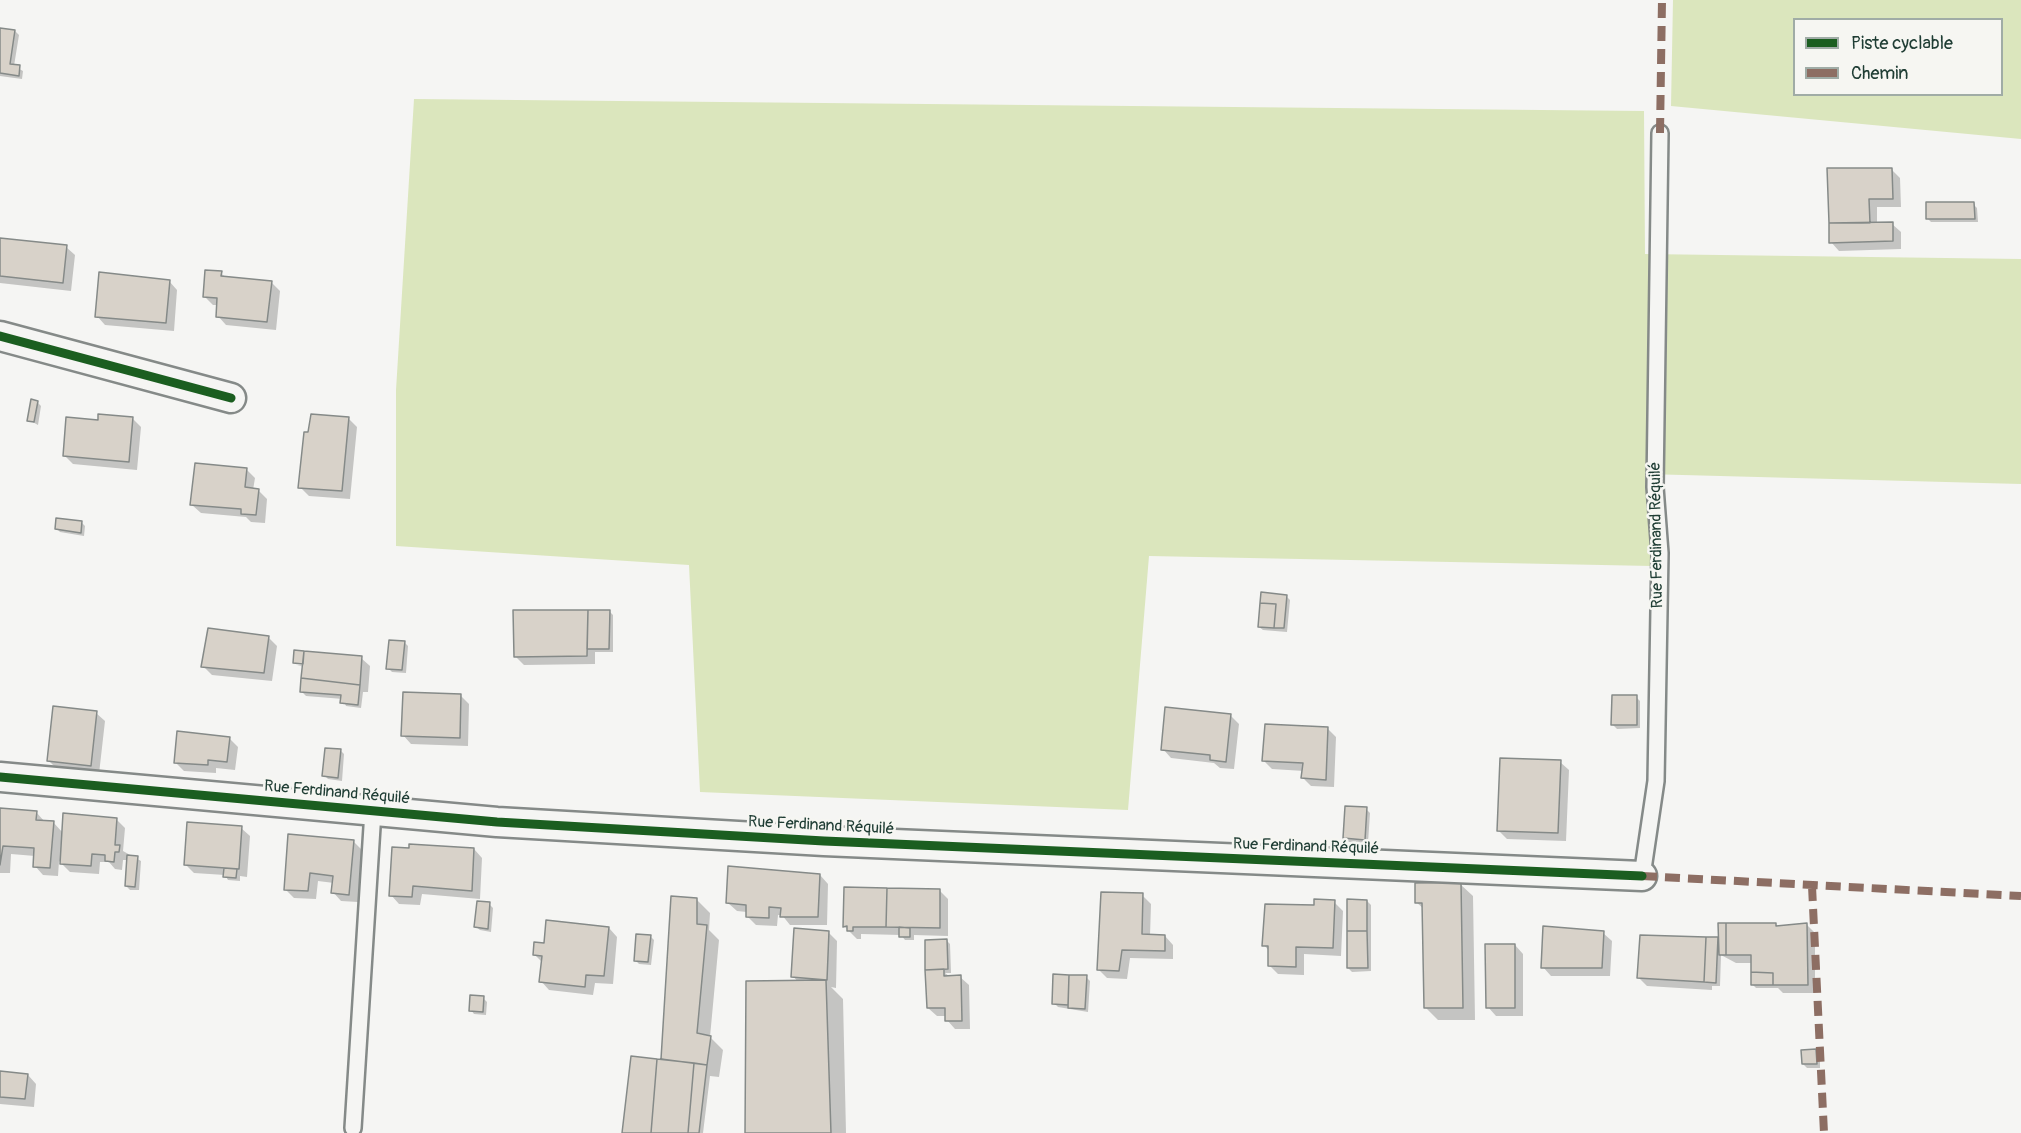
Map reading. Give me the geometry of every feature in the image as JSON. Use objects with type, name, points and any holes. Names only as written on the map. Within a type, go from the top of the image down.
[{"type":"street","points":[[0,336],[231,398]]},
{"type":"street","name":"Rue Ferdinand Réquilé","points":[[0,777],[497,822],[824,841],[1642,876]]},
{"type":"lane","name":"Rue Ferdinand Réquilé","points":[[1642,876],[1656,781],[1660,553],[1655,487],[1660,132]]},
{"type":"lane","points":[[353,1128],[373,811]]},
{"type":"green space","points":[[1673,0],[2021,0],[2021,139],[1671,106]]},
{"type":"green space","points":[[414,99],[1644,111],[1645,254],[2021,259],[2021,484],[1645,474],[1652,566],[1149,556],[1128,810],[700,792],[689,565],[396,546],[396,390]]},
{"type":"building","points":[[0,28],[15,30],[10,64],[20,65],[19,76],[0,73]]},
{"type":"building","points":[[1827,168],[1892,168],[1893,199],[1869,199],[1870,223],[1829,223]]},
{"type":"building","points":[[1926,202],[1974,202],[1975,219],[1926,219]]},
{"type":"building","points":[[1893,222],[1893,241],[1829,243],[1829,223]]},
{"type":"building","points":[[0,238],[67,245],[63,283],[0,276]]},
{"type":"building","points":[[205,270],[222,271],[221,276],[272,281],[267,322],[216,317],[217,298],[203,297]]},
{"type":"building","points":[[99,272],[170,280],[166,323],[95,317]]},
{"type":"building","points":[[31,399],[38,401],[34,422],[27,421]]},
{"type":"building","points":[[98,414],[133,417],[129,462],[63,456],[66,417],[98,420]]},
{"type":"building","points":[[311,414],[349,417],[342,491],[298,488],[304,432],[308,432]]},
{"type":"building","points":[[195,463],[247,468],[245,487],[259,489],[256,515],[241,514],[241,509],[190,505]]},
{"type":"building","points":[[56,518],[82,521],[81,533],[55,529]]},
{"type":"building","points":[[1261,592],[1287,595],[1284,628],[1274,628],[1276,604],[1260,603]]},
{"type":"building","points":[[1260,603],[1276,604],[1274,628],[1258,627]]},
{"type":"building","points":[[513,610],[588,610],[587,656],[514,657]]},
{"type":"building","points":[[588,610],[610,610],[609,649],[587,649]]},
{"type":"building","points":[[208,628],[269,636],[264,673],[201,667]]},
{"type":"building","points":[[389,640],[405,641],[402,670],[386,669]]},
{"type":"building","points":[[294,650],[304,651],[303,664],[293,663]]},
{"type":"building","points":[[304,651],[362,656],[360,685],[301,678]]},
{"type":"building","points":[[301,678],[360,685],[358,705],[340,703],[341,695],[300,692]]},
{"type":"building","points":[[403,692],[461,694],[460,738],[401,736]]},
{"type":"building","points":[[1612,695],[1637,695],[1637,725],[1611,725]]},
{"type":"building","points":[[53,706],[97,711],[91,766],[47,761]]},
{"type":"building","points":[[1165,707],[1231,714],[1226,762],[1210,760],[1210,755],[1161,750]]},
{"type":"building","points":[[1265,724],[1328,727],[1326,780],[1301,778],[1303,763],[1262,761]]},
{"type":"building","points":[[177,731],[230,737],[227,762],[208,760],[208,765],[174,763]]},
{"type":"building","points":[[325,748],[341,749],[338,778],[322,776]]},
{"type":"building","points":[[1500,758],[1561,760],[1558,833],[1497,831]]},
{"type":"building","points":[[1345,806],[1367,807],[1365,840],[1343,838]]},
{"type":"building","points":[[0,808],[37,811],[36,820],[54,821],[50,868],[33,867],[34,848],[3,846],[0,865]]},
{"type":"building","points":[[63,813],[117,818],[115,845],[120,845],[119,852],[115,852],[114,862],[105,861],[105,855],[92,854],[91,866],[60,864]]},
{"type":"building","points":[[187,822],[242,826],[239,869],[184,865]]},
{"type":"building","points":[[288,834],[354,840],[349,895],[331,893],[333,876],[310,873],[308,891],[284,890]]},
{"type":"building","points":[[409,844],[474,848],[472,891],[413,886],[412,897],[389,896],[392,847],[409,848]]},
{"type":"building","points":[[127,855],[138,856],[135,887],[125,886]]},
{"type":"building","points":[[728,866],[820,874],[818,917],[780,917],[781,908],[769,907],[769,918],[746,917],[746,905],[726,903]]},
{"type":"building","points":[[224,868],[237,869],[236,878],[223,877]]},
{"type":"building","points":[[1461,882],[1463,1008],[1424,1008],[1422,903],[1415,903],[1415,883]]},
{"type":"building","points":[[844,887],[887,888],[886,927],[853,927],[853,931],[847,931],[847,926],[843,927]]},
{"type":"building","points":[[887,888],[940,889],[940,928],[886,927]]},
{"type":"building","points":[[1101,892],[1143,893],[1142,934],[1165,935],[1165,951],[1122,950],[1119,971],[1097,970]]},
{"type":"building","points":[[671,896],[697,898],[697,924],[707,925],[697,1033],[711,1036],[707,1065],[661,1059]]},
{"type":"building","points":[[1314,899],[1335,900],[1333,948],[1296,947],[1296,967],[1268,966],[1268,946],[1262,946],[1265,904],[1314,905]]},
{"type":"building","points":[[1347,899],[1367,900],[1367,931],[1347,931]]},
{"type":"building","points":[[477,901],[490,902],[488,929],[474,927]]},
{"type":"building","points":[[546,920],[609,927],[604,976],[586,975],[585,987],[539,982],[542,956],[533,955],[534,942],[544,943]]},
{"type":"building","points":[[1718,923],[1726,923],[1726,955],[1719,955]]},
{"type":"building","points":[[1726,923],[1776,923],[1776,926],[1807,923],[1808,985],[1773,985],[1773,973],[1751,972],[1751,955],[1726,955]]},
{"type":"building","points":[[1543,926],[1604,931],[1602,968],[1541,968]]},
{"type":"building","points":[[899,927],[910,928],[910,937],[899,937]]},
{"type":"building","points":[[794,928],[829,931],[827,980],[791,977]]},
{"type":"building","points":[[1347,931],[1367,931],[1368,968],[1347,968]]},
{"type":"building","points":[[636,934],[651,935],[648,962],[634,961]]},
{"type":"building","points":[[1640,935],[1706,937],[1704,982],[1637,978]]},
{"type":"building","points":[[1706,937],[1718,937],[1716,983],[1704,982]]},
{"type":"building","points":[[947,939],[948,969],[925,970],[925,940]]},
{"type":"building","points":[[1485,944],[1515,944],[1515,1008],[1486,1008]]},
{"type":"building","points":[[944,969],[944,976],[961,975],[962,1021],[945,1021],[945,1008],[927,1008],[925,970]]},
{"type":"building","points":[[1751,972],[1773,973],[1773,985],[1751,985]]},
{"type":"building","points":[[1053,974],[1069,975],[1068,1005],[1052,1004]]},
{"type":"building","points":[[1069,975],[1087,975],[1085,1009],[1068,1008]]},
{"type":"building","points":[[826,980],[831,1133],[745,1133],[746,981]]},
{"type":"building","points":[[470,995],[484,996],[483,1012],[469,1011]]},
{"type":"building","points":[[1816,1049],[1817,1064],[1802,1064],[1801,1050]]},
{"type":"building","points":[[631,1056],[657,1059],[651,1133],[622,1133]]},
{"type":"building","points":[[657,1059],[694,1063],[688,1133],[651,1133]]},
{"type":"building","points":[[694,1063],[707,1065],[699,1133],[688,1133]]},
{"type":"building","points":[[0,1071],[28,1074],[25,1099],[0,1097]]},
{"type":"marked path","points":[[1660,133],[1662,0]]},
{"type":"marked path","points":[[1642,876],[2021,896]]},
{"type":"marked path","points":[[1812,886],[1824,1133]]},
{"type":"cycle path","points":[[0,336],[231,398]]},
{"type":"cycle path","points":[[0,777],[497,822],[824,841],[1642,876]]}]
